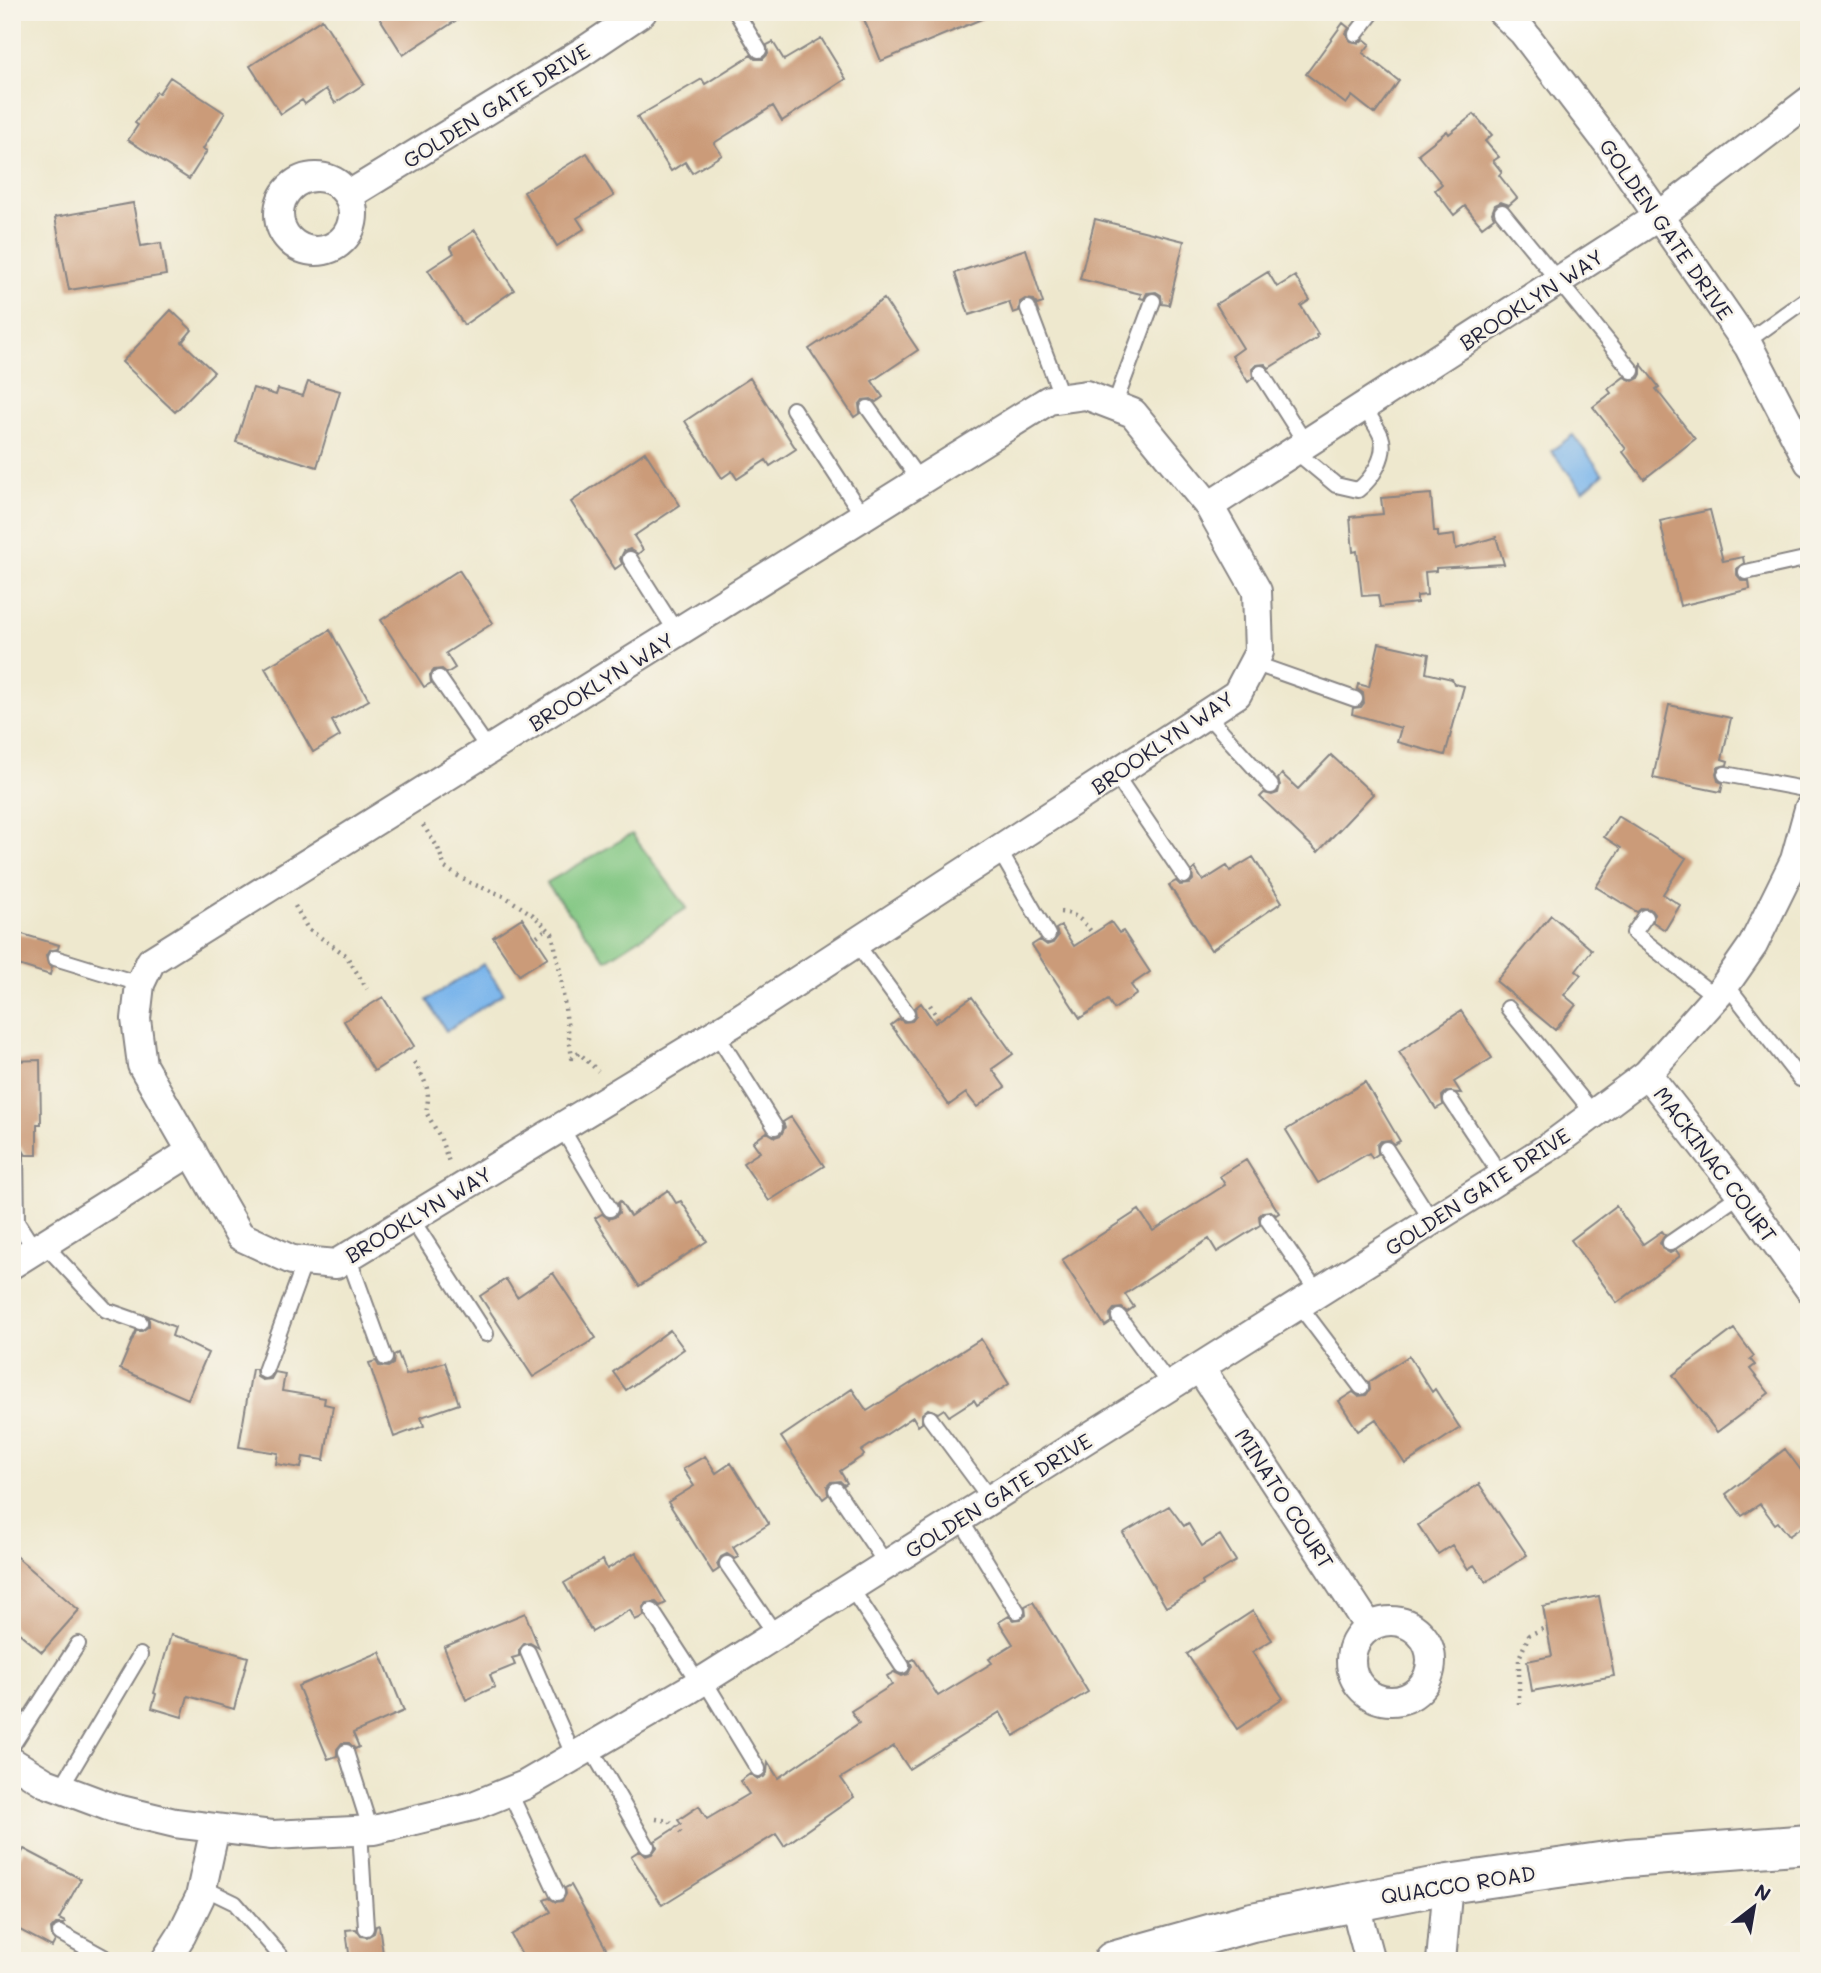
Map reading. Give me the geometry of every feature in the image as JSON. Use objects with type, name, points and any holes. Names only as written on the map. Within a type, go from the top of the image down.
[{"type":"street","name":"GOLDEN GATE DRIVE","points":[[349,195],[581,53],[642,12]]},
{"type":"street","name":"GOLDEN GATE DRIVE","points":[[1514,19],[1610,146],[1746,342],[1809,462]]},
{"type":"street","name":"BROOKLYN WAY","points":[[1209,506],[1659,216],[1809,101]]},
{"type":"street","name":"BROOKLYN WAY","points":[[1086,394],[1133,413],[1209,506],[1257,591],[1259,652],[1237,694],[716,1033],[336,1264],[292,1260],[240,1236],[142,1065],[136,1019],[139,984],[151,961],[1049,400],[1062,398],[1086,394]]},
{"type":"street","name":"GOLDEN GATE DRIVE","points":[[12,1762],[46,1783],[113,1808],[175,1823],[272,1835],[365,1831],[473,1806],[525,1785],[701,1682],[1171,1387],[1552,1145],[1647,1074],[1721,990],[1753,946],[1795,860],[1809,809]]},
{"type":"street","name":"MACKINAC COURT","points":[[1647,1074],[1741,1194],[1809,1288]]},
{"type":"street","points":[[30,1253],[192,1151]]},
{"type":"street","name":"MINATO COURT","points":[[1200,1368],[1369,1627]]},
{"type":"street","points":[[165,1961],[200,1897],[215,1828]]},
{"type":"street","name":"QUACCO ROAD","points":[[1114,1961],[1241,1924],[1448,1884],[1627,1858],[1809,1844]]},
{"type":"street","points":[[1441,1961],[1448,1884]]},
{"type":"street","points":[[1356,1900],[1370,1961]]},
{"type":"lane","points":[[736,12],[759,50]]},
{"type":"lane","points":[[1356,34],[1373,12]]},
{"type":"lane","points":[[1502,212],[1632,371]]},
{"type":"lane","points":[[1746,342],[1809,297]]},
{"type":"lane","points":[[1114,406],[1153,301]]},
{"type":"lane","points":[[1028,308],[1062,398]]},
{"type":"lane","points":[[1261,373],[1300,448],[1336,485],[1358,490],[1369,481],[1381,455],[1382,438],[1364,407]]},
{"type":"lane","points":[[868,408],[920,481]]},
{"type":"lane","points":[[793,409],[863,516]]},
{"type":"lane","points":[[1746,572],[1809,558]]},
{"type":"lane","points":[[631,559],[677,633]]},
{"type":"lane","points":[[1253,663],[1355,699]]},
{"type":"lane","points":[[439,678],[489,750]]},
{"type":"lane","points":[[1206,715],[1271,786]]},
{"type":"lane","points":[[1115,774],[1184,876]]},
{"type":"lane","points":[[1725,774],[1809,790]]},
{"type":"lane","points":[[999,850],[1044,928]]},
{"type":"lane","points":[[1645,917],[1634,933],[1721,990],[1800,1079]]},
{"type":"lane","points":[[856,943],[906,1013]]},
{"type":"lane","points":[[55,958],[139,984]]},
{"type":"lane","points":[[1507,1008],[1594,1114]]},
{"type":"lane","points":[[716,1033],[775,1127]]},
{"type":"lane","points":[[1451,1100],[1502,1177]]},
{"type":"lane","points":[[561,1127],[610,1209]]},
{"type":"lane","points":[[1386,1149],[1432,1221]]},
{"type":"lane","points":[[16,1155],[17,1222],[30,1253],[106,1310],[140,1322]]},
{"type":"lane","points":[[1670,1243],[1741,1194]]},
{"type":"lane","points":[[411,1218],[486,1334]]},
{"type":"lane","points":[[1268,1220],[1308,1299],[1361,1387]]},
{"type":"lane","points":[[348,1256],[385,1358]]},
{"type":"lane","points":[[265,1371],[305,1261]]},
{"type":"lane","points":[[1119,1317],[1171,1387]]},
{"type":"lane","points":[[930,1418],[991,1500]]},
{"type":"lane","points":[[836,1490],[887,1565]]},
{"type":"lane","points":[[960,1519],[1017,1611]]},
{"type":"lane","points":[[727,1564],[776,1635]]},
{"type":"lane","points":[[851,1588],[902,1667]]},
{"type":"lane","points":[[652,1611],[758,1769]]},
{"type":"lane","points":[[12,1746],[78,1644]]},
{"type":"lane","points":[[528,1652],[582,1752],[647,1846]]},
{"type":"lane","points":[[61,1788],[140,1656]]},
{"type":"lane","points":[[346,1752],[365,1831],[366,1927]]},
{"type":"lane","points":[[509,1791],[557,1893]]},
{"type":"lane","points":[[202,1887],[235,1903],[285,1961]]},
{"type":"lane","points":[[60,1933],[111,1961]]},
{"type":"path","points":[[406,802],[438,848],[445,869],[468,882],[504,896],[533,915],[552,933],[572,1058],[579,1053],[620,1091]]},
{"type":"path","points":[[282,880],[309,929],[346,955],[368,989]]},
{"type":"path","points":[[1044,928],[1061,911],[1080,919],[1093,934]]},
{"type":"path","points":[[537,936],[547,929]]},
{"type":"path","points":[[414,1062],[425,1081],[429,1096],[426,1112],[440,1137],[460,1188]]},
{"type":"path","points":[[1520,1704],[1519,1658],[1529,1635],[1547,1627]]},
{"type":"green space","points":[[632,834],[687,908],[606,960],[546,883]]},
{"type":"water","points":[[1573,435],[1603,474],[1583,491],[1551,451]]},
{"type":"water","points":[[483,964],[504,993],[446,1031],[427,1000]]},
{"type":"building","points":[[376,12],[469,12],[403,55]]},
{"type":"building","points":[[861,12],[996,12],[996,13],[881,61]]},
{"type":"building","points":[[322,19],[364,84],[335,103],[326,89],[305,104],[302,100],[281,114],[250,66]]},
{"type":"building","points":[[1343,23],[1349,28],[1346,33],[1350,41],[1359,43],[1364,39],[1370,44],[1363,53],[1399,81],[1375,114],[1352,96],[1346,104],[1306,74]]},
{"type":"building","points":[[821,38],[846,79],[782,121],[773,106],[714,143],[722,155],[692,173],[685,162],[671,171],[637,117],[702,79],[705,84],[751,55],[755,59],[763,59],[768,54],[767,45],[773,42],[784,60]]},
{"type":"building","points":[[170,77],[225,113],[203,149],[207,151],[189,179],[128,140],[138,125],[135,123]]},
{"type":"building","points":[[1474,114],[1492,135],[1485,141],[1499,157],[1493,161],[1502,172],[1499,175],[1517,198],[1509,205],[1501,202],[1495,205],[1492,213],[1494,218],[1482,227],[1465,206],[1454,215],[1435,190],[1442,184],[1418,154]]},
{"type":"building","points":[[587,153],[614,196],[577,218],[584,229],[557,246],[524,192]]},
{"type":"building","points":[[133,203],[141,246],[161,243],[166,275],[69,290],[55,217]]},
{"type":"building","points":[[1095,219],[1184,241],[1169,305],[1162,304],[1161,295],[1156,292],[1147,293],[1144,299],[1140,298],[1141,294],[1080,279]]},
{"type":"building","points":[[475,230],[514,290],[464,325],[428,270],[454,253],[450,247]]},
{"type":"building","points":[[1026,249],[1043,303],[1037,305],[1034,300],[1025,299],[1020,302],[1019,311],[1013,313],[1009,302],[969,315],[955,273]]},
{"type":"building","points":[[1268,272],[1277,287],[1295,276],[1310,300],[1301,306],[1318,334],[1317,338],[1269,368],[1265,364],[1256,365],[1252,369],[1253,378],[1248,382],[1232,356],[1243,348],[1216,304]]},
{"type":"building","points":[[884,299],[918,350],[872,381],[883,397],[876,402],[871,399],[863,400],[859,405],[860,413],[854,417],[809,349]]},
{"type":"building","points":[[171,310],[192,330],[182,342],[214,372],[175,412],[122,362]]},
{"type":"building","points":[[1641,364],[1659,387],[1656,389],[1695,439],[1644,479],[1623,452],[1626,449],[1593,407],[1611,393],[1608,389],[1624,377],[1633,381],[1639,378]]},
{"type":"building","points":[[750,378],[796,449],[770,466],[766,460],[737,479],[732,471],[722,478],[685,421]]},
{"type":"building","points":[[308,382],[340,391],[317,467],[236,442],[253,388],[276,395],[278,389],[303,396]]},
{"type":"building","points":[[645,452],[680,505],[634,536],[643,550],[638,554],[630,549],[624,551],[620,559],[622,564],[615,569],[571,502]]},
{"type":"building","points":[[1431,494],[1434,531],[1438,531],[1438,537],[1454,535],[1456,549],[1496,537],[1504,564],[1436,568],[1436,571],[1425,572],[1427,595],[1417,596],[1417,603],[1380,607],[1378,595],[1362,596],[1357,551],[1353,552],[1350,517],[1383,514],[1381,498]]},
{"type":"building","points":[[1710,510],[1723,561],[1743,557],[1744,563],[1737,568],[1737,575],[1742,581],[1749,581],[1750,589],[1680,606],[1660,521]]},
{"type":"building","points":[[459,570],[493,623],[446,653],[455,668],[447,673],[442,669],[434,670],[430,675],[431,683],[424,687],[381,620]]},
{"type":"building","points":[[330,630],[369,700],[332,721],[340,736],[313,752],[265,668]]},
{"type":"building","points":[[1379,643],[1429,654],[1426,673],[1452,679],[1454,684],[1464,686],[1445,755],[1397,742],[1401,728],[1352,714],[1353,708],[1361,707],[1364,703],[1363,693],[1357,689],[1358,684],[1369,687]]},
{"type":"building","points":[[1669,705],[1731,718],[1722,759],[1728,761],[1727,765],[1718,767],[1716,773],[1718,781],[1723,783],[1721,792],[1653,778]]},
{"type":"building","points":[[1331,755],[1373,794],[1318,852],[1260,797],[1264,793],[1278,793],[1278,779],[1282,774],[1298,789]]},
{"type":"building","points":[[1618,816],[1686,858],[1663,894],[1680,905],[1665,930],[1653,922],[1654,914],[1650,909],[1642,908],[1637,912],[1596,887],[1621,848],[1604,837]]},
{"type":"building","points":[[1253,857],[1282,902],[1211,950],[1169,885],[1176,881],[1180,885],[1189,884],[1193,880],[1192,871],[1195,868],[1203,881],[1227,866],[1230,871]]},
{"type":"building","points":[[1551,915],[1592,950],[1576,971],[1581,975],[1564,995],[1576,1005],[1555,1030],[1496,981]]},
{"type":"building","points":[[522,918],[548,957],[519,975],[493,937]]},
{"type":"building","points":[[1111,922],[1119,933],[1123,931],[1150,972],[1131,985],[1137,994],[1114,1009],[1108,1000],[1080,1018],[1032,945],[1040,940],[1047,945],[1053,943],[1058,936],[1056,929],[1061,926],[1074,946]]},
{"type":"building","points":[[12,931],[59,945],[58,949],[49,951],[46,956],[52,967],[50,975],[12,963]]},
{"type":"building","points":[[383,997],[414,1046],[374,1071],[344,1021]]},
{"type":"building","points":[[972,997],[1013,1054],[992,1069],[1005,1087],[977,1107],[966,1093],[949,1105],[891,1025],[899,1019],[904,1022],[912,1021],[916,1016],[915,1008],[921,1003],[935,1023]]},
{"type":"building","points":[[1461,1011],[1492,1058],[1454,1082],[1461,1093],[1446,1092],[1442,1096],[1443,1105],[1436,1109],[1399,1052]]},
{"type":"building","points":[[40,1060],[41,1124],[37,1124],[37,1155],[26,1155],[21,1147],[12,1146],[12,1061]]},
{"type":"building","points":[[1365,1082],[1400,1141],[1394,1144],[1390,1140],[1381,1141],[1377,1145],[1378,1154],[1372,1158],[1369,1153],[1318,1183],[1286,1130]]},
{"type":"building","points":[[791,1117],[824,1166],[769,1201],[743,1163],[760,1152],[753,1142],[767,1132],[775,1137],[781,1135],[785,1127],[783,1122]]},
{"type":"building","points":[[1246,1160],[1279,1213],[1276,1215],[1271,1211],[1263,1212],[1259,1216],[1260,1225],[1217,1252],[1209,1239],[1125,1294],[1134,1307],[1127,1312],[1122,1308],[1114,1309],[1110,1314],[1111,1322],[1105,1326],[1062,1260],[1139,1210],[1153,1231],[1225,1185],[1220,1176]]},
{"type":"building","points":[[668,1190],[676,1203],[681,1201],[707,1241],[639,1286],[595,1218],[602,1214],[609,1219],[615,1217],[619,1213],[620,1201],[630,1216]]},
{"type":"building","points":[[1616,1206],[1643,1244],[1662,1231],[1665,1235],[1660,1243],[1663,1249],[1670,1253],[1676,1250],[1680,1256],[1617,1303],[1571,1240]]},
{"type":"building","points":[[553,1273],[596,1338],[533,1377],[480,1296],[506,1279],[517,1297]]},
{"type":"building","points":[[146,1315],[175,1327],[172,1336],[208,1353],[188,1399],[120,1369],[136,1331],[142,1331],[149,1326]]},
{"type":"building","points":[[1734,1329],[1754,1356],[1750,1359],[1755,1365],[1750,1369],[1769,1393],[1717,1432],[1673,1375]]},
{"type":"building","points":[[670,1330],[684,1349],[626,1390],[613,1372]]},
{"type":"building","points":[[981,1339],[1009,1384],[977,1405],[974,1400],[949,1416],[944,1409],[938,1413],[928,1409],[922,1414],[922,1423],[918,1426],[913,1417],[861,1451],[864,1455],[840,1471],[847,1483],[844,1485],[840,1481],[831,1482],[827,1486],[828,1495],[823,1499],[781,1437],[852,1389],[867,1411]]},
{"type":"building","points":[[398,1353],[406,1375],[445,1362],[459,1404],[421,1417],[424,1426],[394,1437],[369,1363],[376,1361],[379,1366],[388,1367],[393,1364],[394,1355]]},
{"type":"building","points":[[1409,1356],[1432,1392],[1435,1389],[1460,1428],[1405,1464],[1376,1419],[1358,1431],[1339,1401],[1353,1392],[1358,1396],[1366,1395],[1370,1390],[1369,1382]]},
{"type":"building","points":[[252,1369],[256,1369],[257,1377],[262,1380],[271,1379],[275,1372],[285,1374],[282,1391],[325,1398],[324,1404],[333,1406],[324,1460],[303,1457],[301,1468],[276,1464],[278,1453],[239,1447]]},
{"type":"building","points":[[1785,1449],[1809,1481],[1809,1522],[1789,1536],[1778,1522],[1775,1524],[1760,1504],[1742,1516],[1726,1494]]},
{"type":"building","points":[[705,1456],[716,1473],[731,1463],[769,1524],[733,1547],[739,1557],[735,1559],[727,1554],[721,1557],[717,1564],[719,1569],[713,1573],[668,1502],[694,1486],[683,1469]]},
{"type":"building","points":[[1479,1484],[1527,1555],[1486,1582],[1474,1565],[1468,1569],[1452,1545],[1438,1554],[1418,1525]]},
{"type":"building","points":[[1169,1506],[1184,1526],[1188,1523],[1202,1546],[1220,1535],[1236,1561],[1166,1607],[1123,1533]]},
{"type":"building","points":[[636,1552],[666,1603],[660,1606],[656,1602],[647,1603],[643,1607],[644,1616],[635,1620],[630,1610],[592,1632],[564,1583],[603,1560],[607,1569]]},
{"type":"building","points":[[12,1553],[79,1610],[42,1652],[12,1627]]},
{"type":"building","points":[[1599,1596],[1614,1676],[1532,1691],[1527,1661],[1552,1656],[1543,1607]]},
{"type":"building","points":[[1033,1602],[1088,1692],[1014,1736],[1000,1712],[909,1769],[894,1746],[841,1778],[854,1797],[784,1846],[776,1834],[662,1905],[631,1856],[639,1851],[646,1856],[652,1854],[657,1847],[655,1841],[681,1824],[678,1820],[699,1806],[707,1819],[749,1794],[740,1781],[750,1774],[758,1779],[764,1777],[768,1762],[778,1778],[859,1723],[851,1711],[892,1685],[887,1676],[894,1672],[902,1676],[908,1674],[912,1666],[910,1661],[914,1659],[938,1696],[992,1663],[989,1659],[1013,1644],[999,1622],[1009,1616],[1013,1620],[1021,1619],[1026,1615],[1025,1606]]},
{"type":"building","points":[[1253,1611],[1272,1640],[1252,1652],[1283,1698],[1237,1729],[1187,1654]]},
{"type":"building","points":[[525,1613],[539,1648],[530,1643],[524,1644],[519,1650],[519,1656],[512,1658],[515,1665],[490,1675],[495,1687],[466,1700],[444,1647]]},
{"type":"building","points":[[171,1635],[248,1657],[234,1709],[188,1696],[182,1717],[152,1708]]},
{"type":"building","points":[[380,1652],[404,1711],[353,1733],[359,1747],[355,1749],[349,1743],[342,1743],[337,1749],[337,1756],[328,1759],[298,1686]]},
{"type":"building","points":[[24,1849],[81,1879],[59,1919],[65,1922],[64,1924],[56,1924],[51,1929],[55,1941],[52,1947],[12,1926],[12,1870]]},
{"type":"building","points":[[571,1885],[608,1952],[592,1961],[525,1961],[511,1935],[551,1912],[544,1900],[549,1898],[556,1902],[562,1901],[566,1894],[565,1888]]},
{"type":"building","points":[[379,1925],[384,1961],[350,1961],[346,1930],[356,1929],[361,1936],[367,1937],[374,1933]]}]
